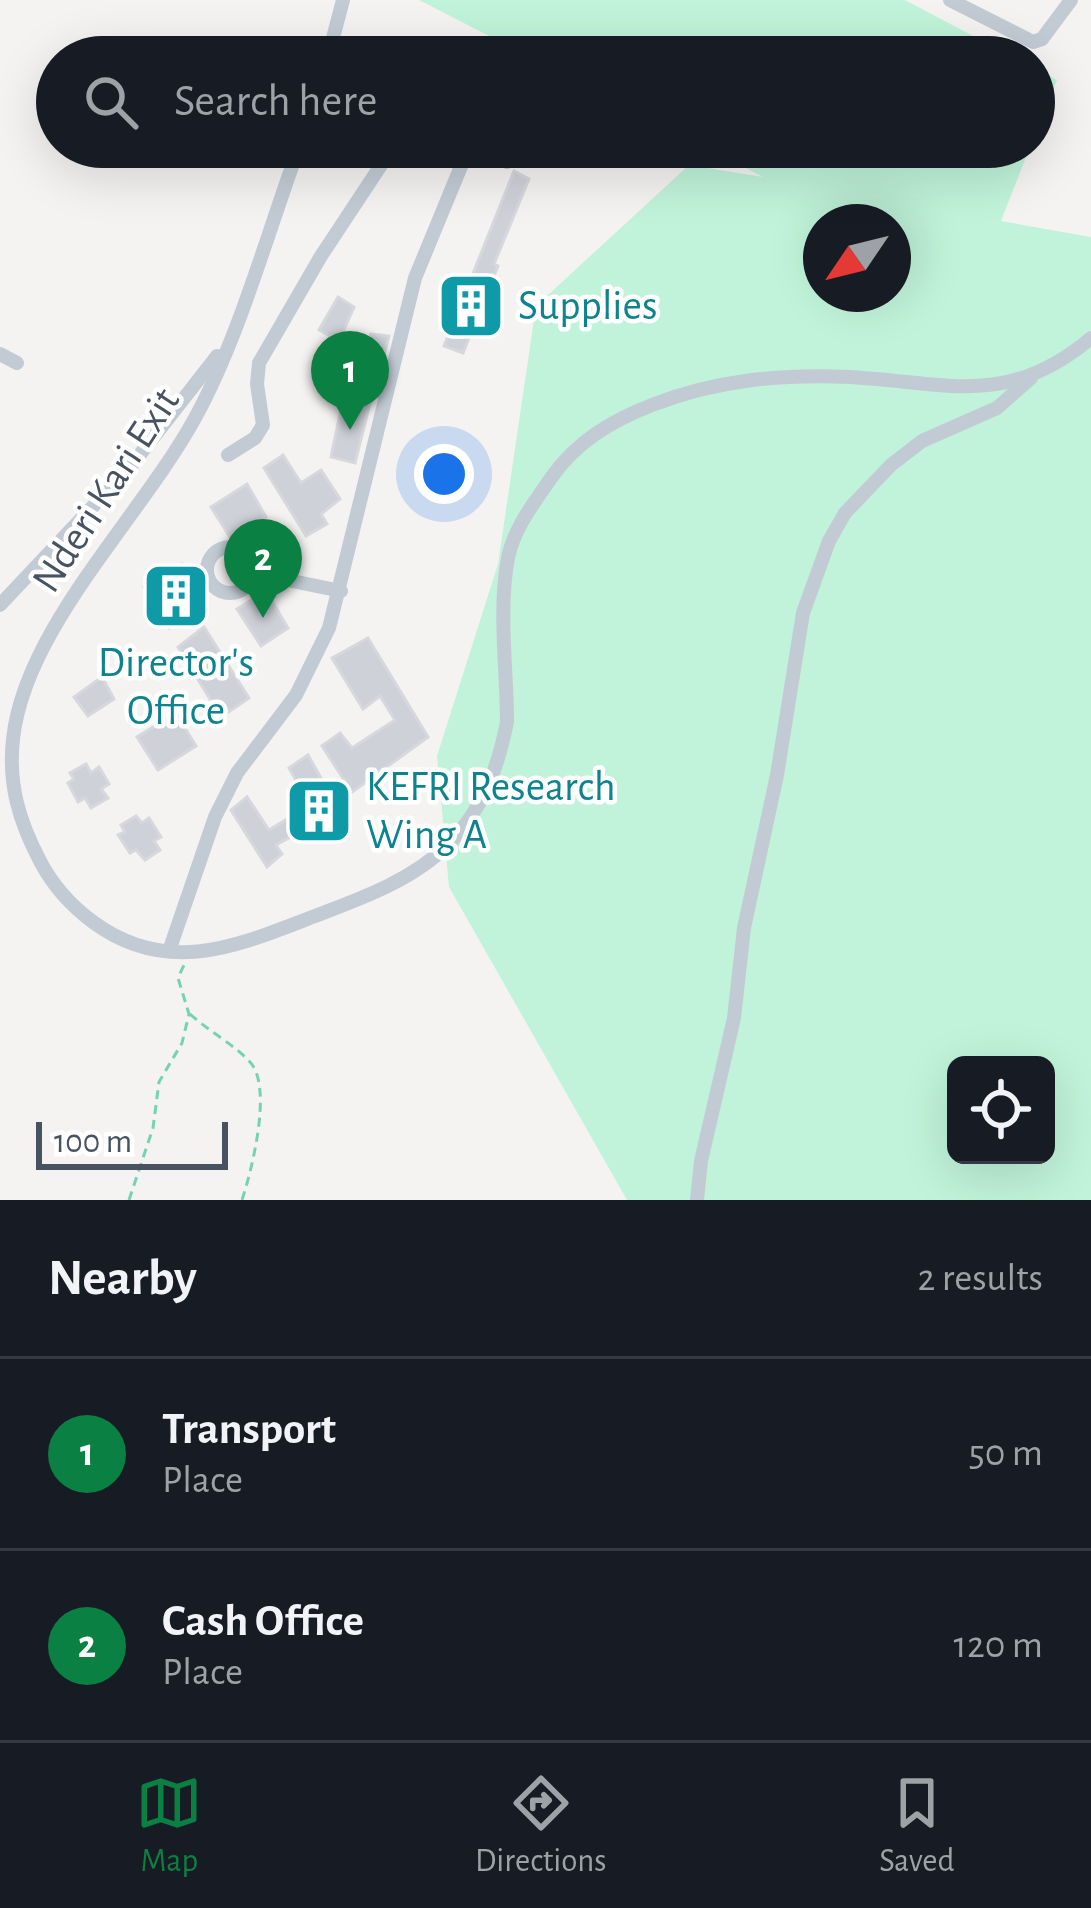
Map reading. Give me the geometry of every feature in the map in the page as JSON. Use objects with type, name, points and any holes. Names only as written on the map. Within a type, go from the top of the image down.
[{"type":"street","points":[[334,36],[343,0]]},
{"type":"street","points":[[950,0],[1021,36]]},
{"type":"street","points":[[1044,36],[1071,0]]},
{"type":"street","name":"Nderi Kari Exit","points":[[290,168],[195,419],[47,641],[20,702],[12,741],[13,793],[57,890],[106,932],[146,950],[190,953],[260,938],[384,888],[435,856],[461,829],[486,794],[507,722],[508,554],[522,522],[557,469],[598,431],[667,400],[743,379],[851,377],[948,389],[979,388],[1034,374],[1091,338]]},
{"type":"street","points":[[228,455],[255,438],[263,425],[257,384],[267,346],[376,168]]},
{"type":"street","points":[[169,951],[215,817],[237,773],[296,695],[329,628],[415,278],[460,168]]},
{"type":"street","points":[[0,604],[131,466],[228,341]]},
{"type":"street","points":[[0,354],[17,363]]},
{"type":"street","points":[[697,1200],[700,1161],[734,1018],[743,928],[777,775],[803,613],[829,542],[844,513],[891,464],[922,441],[998,408],[1034,374]]},
{"type":"street","points":[[254,573],[340,591]]},
{"type":"street","points":[[2,706],[20,702]]},
{"type":"path","points":[[129,1200],[153,1128],[159,1082],[182,1043],[189,1014],[178,978],[190,953]]},
{"type":"path","points":[[189,1014],[252,1063],[262,1092],[253,1167],[242,1200]]},
{"type":"green space","points":[[419,0],[905,0],[973,36],[489,36]]},
{"type":"green space","points":[[686,168],[763,177],[746,168],[1022,168],[1001,221],[1091,237],[1091,1200],[627,1200],[449,887],[437,756],[498,564],[536,306]]},
{"type":"building","points":[[514,171],[529,179],[463,353],[444,346]]},
{"type":"building","points":[[338,297],[354,307],[339,341],[319,330]]},
{"type":"building","points":[[371,334],[389,336],[376,385],[360,381]]},
{"type":"building","points":[[344,395],[370,403],[355,463],[331,457]]},
{"type":"building","points":[[283,455],[301,483],[321,470],[340,499],[321,514],[327,524],[306,536],[264,468]]},
{"type":"building","points":[[247,484],[266,517],[231,539],[211,507]]},
{"type":"building","name":"Director's Office","points":[[182,564],[207,604],[169,628],[144,587]]},
{"type":"building","points":[[266,591],[288,628],[261,646],[237,609]]},
{"type":"building","points":[[204,627],[249,698],[221,717],[178,647]]},
{"type":"building","points":[[368,638],[428,737],[352,792],[322,746],[340,733],[352,748],[395,720],[380,696],[363,709],[332,658]]},
{"type":"building","points":[[102,677],[114,699],[88,716],[74,697]]},
{"type":"building","points":[[176,713],[196,746],[158,770],[137,737]]},
{"type":"building","name":"KEFRI Research Wing A","points":[[308,755],[343,817],[324,830],[318,822],[276,845],[282,854],[267,867],[231,810],[247,797],[269,830],[310,805],[289,768]]},
{"type":"building","points":[[86,764],[91,773],[99,767],[109,784],[101,789],[108,798],[91,808],[85,798],[78,802],[68,783],[74,779],[70,773]]},
{"type":"building","points":[[136,816],[142,823],[149,818],[161,837],[154,841],[160,850],[145,860],[136,850],[130,853],[118,835],[125,832],[121,825]]},
{"type":"place","name":"Supplies","points":[[471,306]]},
{"type":"place","name":"Transport","points":[[350,430]]},
{"type":"place","name":"Director's Office","points":[[176,596]]},
{"type":"place","name":"Cash Office","points":[[263,618]]},
{"type":"place","name":"KEFRI Research Wing A","points":[[319,811]]}]
